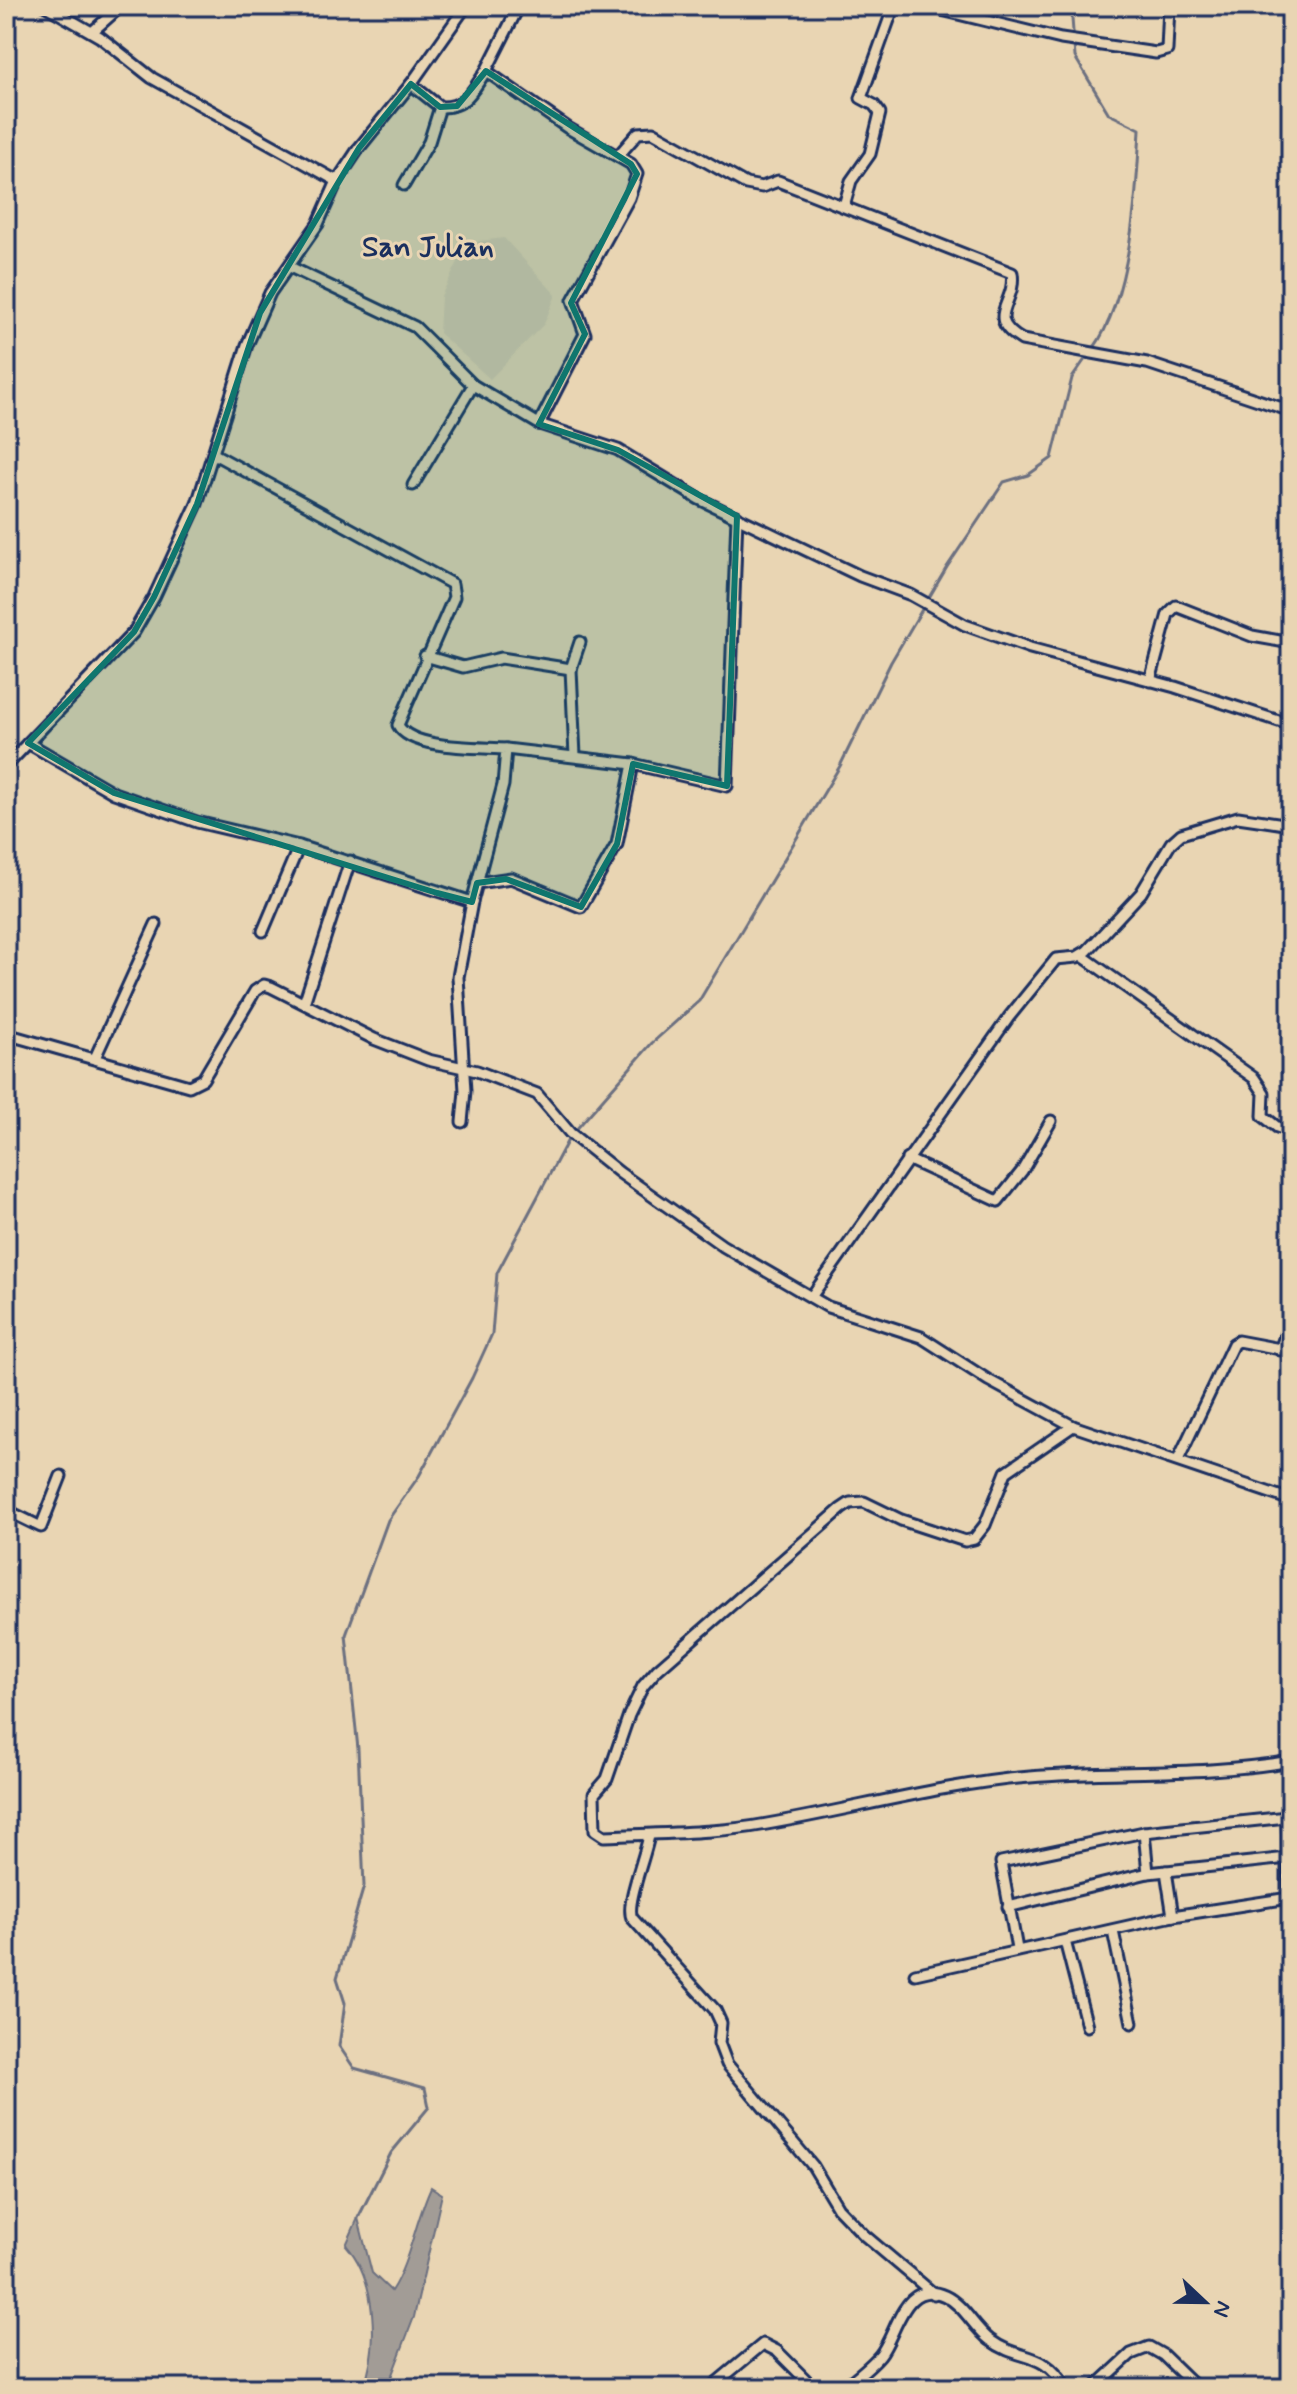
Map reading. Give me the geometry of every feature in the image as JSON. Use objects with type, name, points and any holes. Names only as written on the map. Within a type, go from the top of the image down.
[{"type":"street","points":[[46,6],[92,32],[152,78],[337,181]]},
{"type":"street","points":[[92,32],[121,6]]},
{"type":"street","points":[[6,766],[134,632],[175,554],[214,454],[247,345],[270,293],[318,224],[337,181],[466,6]]},
{"type":"street","points":[[411,84],[440,107],[464,103],[486,71],[519,6]]},
{"type":"street","points":[[844,206],[851,181],[870,154],[880,113],[861,98],[894,6]]},
{"type":"street","points":[[925,6],[1061,39],[1156,53],[1167,50],[1169,6]]},
{"type":"street","points":[[486,71],[568,128],[636,168],[637,174],[629,198],[573,300],[585,334],[539,424]]},
{"type":"street","points":[[404,185],[429,142],[440,107]]},
{"type":"street","points":[[618,156],[638,133],[653,132],[746,184],[762,187],[778,181],[1012,273],[1002,322],[1006,331],[1022,340],[1147,363],[1291,411]]},
{"type":"street","points":[[290,267],[415,327],[473,385],[539,424],[618,450],[699,499],[860,576],[911,595],[965,625],[1030,648],[1291,725]]},
{"type":"street","points":[[413,485],[473,385]]},
{"type":"street","points":[[214,454],[452,584],[454,597],[399,717],[402,732],[411,738],[452,746],[633,764],[727,786],[737,516]]},
{"type":"street","points":[[1150,681],[1168,614],[1176,606],[1252,636],[1291,643]]},
{"type":"street","points":[[575,756],[571,669],[580,642]]},
{"type":"street","points":[[425,656],[463,667],[501,658],[571,669]]},
{"type":"street","points":[[28,743],[114,793],[197,822],[350,861],[472,902]]},
{"type":"street","points":[[462,1122],[463,1070],[458,977],[472,902],[503,785],[506,749]]},
{"type":"street","points":[[477,883],[511,878],[581,907],[617,844],[633,764]]},
{"type":"street","points":[[811,1297],[1009,1017],[1056,959],[1081,955],[1141,893],[1171,843],[1181,834],[1238,817],[1291,825]]},
{"type":"street","points":[[263,931],[299,846]]},
{"type":"street","points":[[304,1003],[350,861]]},
{"type":"street","points":[[95,1058],[156,924]]},
{"type":"street","points":[[1081,955],[1254,1078],[1264,1093],[1263,1116],[1277,1127],[1291,1132]]},
{"type":"street","points":[[6,1034],[182,1085],[197,1084],[258,987],[271,987],[374,1039],[428,1060],[537,1094],[570,1133],[723,1246],[828,1307],[921,1337],[988,1380],[1073,1426],[1118,1445],[1178,1460],[1291,1500]]},
{"type":"street","points":[[907,1159],[998,1201],[1022,1171],[1051,1121]]},
{"type":"street","points":[[1178,1460],[1233,1344],[1238,1341],[1286,1350],[1291,1319]]},
{"type":"street","points":[[1073,1426],[1006,1472],[985,1525],[974,1539],[965,1541],[901,1520],[864,1502],[850,1503],[657,1670],[643,1686],[629,1715],[612,1769],[594,1794],[592,1808],[599,1834],[649,1835],[763,1825],[945,1789],[1030,1777],[1199,1771],[1291,1761]]},
{"type":"street","points":[[6,1510],[41,1527],[61,1476]]},
{"type":"street","points":[[1291,1776],[1287,1817],[1291,1957]]},
{"type":"street","points":[[1017,1949],[1001,1862],[1144,1832],[1287,1817]]},
{"type":"street","points":[[1144,1832],[1148,1873]]},
{"type":"street","points":[[649,1835],[641,1874],[629,1905],[632,1918],[715,2010],[721,2023],[719,2043],[727,2064],[813,2166],[838,2208],[864,2235],[934,2294],[955,2303],[977,2328],[1004,2349],[1052,2367],[1066,2388]]},
{"type":"street","points":[[1008,1907],[1148,1873],[1288,1858]]},
{"type":"street","points":[[1166,1871],[1173,1916]]},
{"type":"street","points":[[915,1974],[1173,1916],[1289,1898]]},
{"type":"street","points":[[1113,1931],[1132,2023]]},
{"type":"street","points":[[1065,1941],[1087,2026]]},
{"type":"street","points":[[1291,2055],[1291,2066]]},
{"type":"street","points":[[843,2388],[882,2352],[905,2307],[924,2294],[934,2294]]},
{"type":"street","points":[[710,2388],[763,2344],[777,2351],[814,2388]]},
{"type":"street","points":[[1094,2388],[1131,2354],[1149,2347],[1163,2355],[1197,2388]]},
{"type":"highlighted area","points":[[486,71],[631,164],[637,174],[571,303],[585,334],[539,424],[618,450],[737,516],[727,786],[633,764],[617,844],[581,907],[506,879],[477,883],[472,902],[437,893],[114,793],[28,743],[134,632],[154,597],[197,504],[260,313],[359,148],[411,84],[440,107],[457,106]]},
{"type":"shaded area","points":[[504,238],[556,295],[544,324],[490,379],[439,333],[441,296],[460,258],[479,241]]},
{"type":"shaded area","points":[[431,2187],[442,2194],[414,2317],[388,2385],[363,2388],[371,2353],[372,2314],[364,2276],[346,2245],[358,2218],[372,2273],[391,2291],[403,2268]]},
{"type":"waterway","points":[[1071,6],[1075,57],[1109,114],[1140,129],[1134,212],[1124,273],[1106,327],[1093,349]]},
{"type":"waterway","points":[[574,1132],[652,1043],[699,1001],[840,766],[891,662],[947,567],[1004,482],[1028,475],[1052,458],[1072,378],[1088,355]]},
{"type":"waterway","points":[[358,2218],[391,2153],[429,2107],[425,2088],[354,2068],[339,2046],[345,2003],[337,1978],[364,1886],[358,1749],[346,1635],[388,1520],[419,1476],[492,1334],[497,1273],[569,1138]]},
{"type":"district","name":"San Julian","points":[[428,246]]}]
